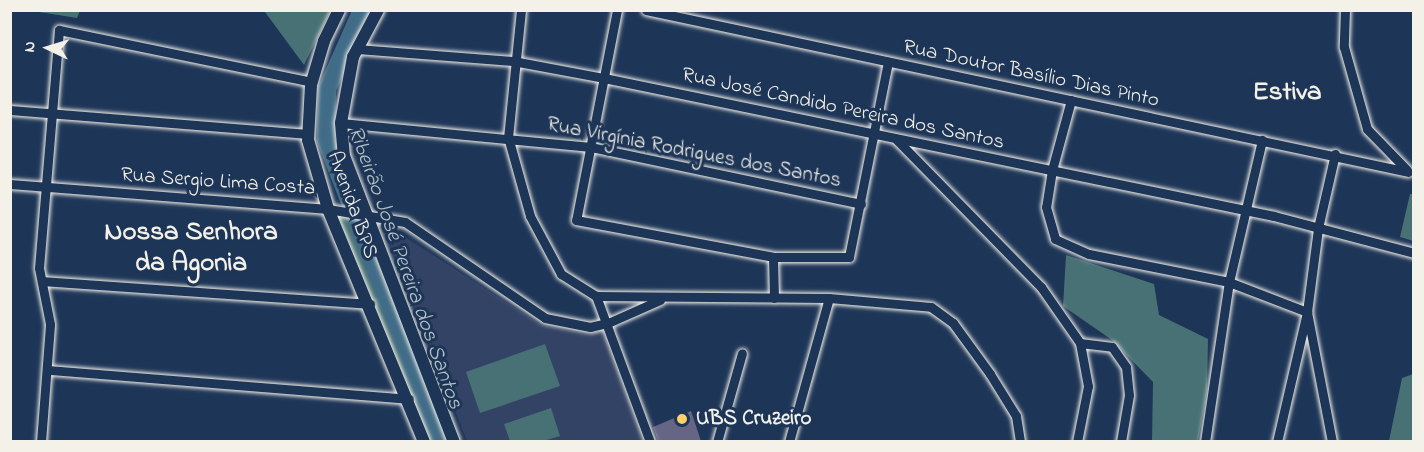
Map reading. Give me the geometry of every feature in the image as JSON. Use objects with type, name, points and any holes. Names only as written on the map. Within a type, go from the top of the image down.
[{"type":"main road","name":"Avenida BPS","points":[[339,10],[307,80],[308,134],[330,209],[409,399],[424,441]]},
{"type":"main road","name":"Avenida BPS","points":[[378,10],[357,49],[341,123],[344,156],[454,441]]},
{"type":"street","points":[[521,10],[513,61],[508,137],[531,216],[561,274],[596,296],[829,298],[931,307],[953,323],[1016,416],[1020,441]]},
{"type":"street","points":[[617,10],[576,220],[773,257],[849,258],[888,62]]},
{"type":"street","name":"Rua Doutor Basílio Dias Pinto","points":[[646,10],[1335,154],[1408,172],[1367,129],[1344,47],[1345,10]]},
{"type":"street","points":[[41,441],[49,370],[50,324],[39,268],[59,30],[307,80]]},
{"type":"street","name":"Rua José Candido Pereira dos Santos","points":[[357,49],[513,61],[604,78],[1246,210],[1413,254]]},
{"type":"street","points":[[1071,100],[1052,170],[1046,207],[1055,239],[1067,248],[1229,282],[1307,312]]},
{"type":"street","points":[[10,110],[308,134]]},
{"type":"street","name":"Rua Virgínia Rodrigues dos Santos","points":[[341,123],[508,137],[591,147],[861,204]]},
{"type":"street","points":[[896,139],[1041,287],[1080,343],[1088,386],[1077,441]]},
{"type":"street","points":[[1205,441],[1229,282],[1262,140]]},
{"type":"street","points":[[1277,441],[1307,312],[1318,228],[1335,154]]},
{"type":"street","name":"Rua Sergio Lima Costa","points":[[10,184],[330,209],[405,222],[545,318],[590,327],[608,323]]},
{"type":"street","points":[[773,257],[774,298]]},
{"type":"street","points":[[42,281],[370,304]]},
{"type":"street","points":[[596,296],[608,323],[650,441]]},
{"type":"street","points":[[608,323],[634,309],[668,297]]},
{"type":"street","points":[[789,441],[829,298]]},
{"type":"street","points":[[1307,312],[1332,441]]},
{"type":"street","points":[[1080,343],[1112,347],[1126,367],[1129,395],[1121,441]]},
{"type":"street","points":[[717,441],[742,353]]},
{"type":"street","points":[[49,370],[409,399]]},
{"type":"shaded area","points":[[396,231],[541,325],[588,335],[602,330],[642,441],[467,441],[387,236]]},
{"type":"green space","points":[[80,10],[77,18],[33,11]]},
{"type":"green space","points":[[256,11],[330,11],[304,65],[265,12]]},
{"type":"green space","points":[[1410,194],[1413,194],[1413,241],[1400,237]]},
{"type":"green space","points":[[336,215],[366,222],[449,441],[428,441]]},
{"type":"green space","points":[[1066,255],[1154,284],[1159,315],[1208,339],[1207,390],[1198,441],[1152,441],[1153,382],[1112,340],[1063,306]]},
{"type":"green space","points":[[545,344],[560,386],[480,413],[466,372]]},
{"type":"green space","points":[[1413,374],[1413,441],[1389,441],[1402,378]]},
{"type":"green space","points":[[551,408],[560,436],[543,441],[510,441],[504,424]]},
{"type":"building","name":"UBS Cruzeiro","points":[[691,411],[701,441],[658,441],[653,427]]},
{"type":"waterway","name":"Ribeirão José Pereira dos Santos","points":[[362,10],[327,89],[326,140],[442,442]]},
{"type":"place","name":"UBS Cruzeiro","points":[[682,419]]},
{"type":"district","name":"Estiva","points":[[1287,93]]},
{"type":"district","name":"Nossa Senhora da Agonia","points":[[191,248]]}]
